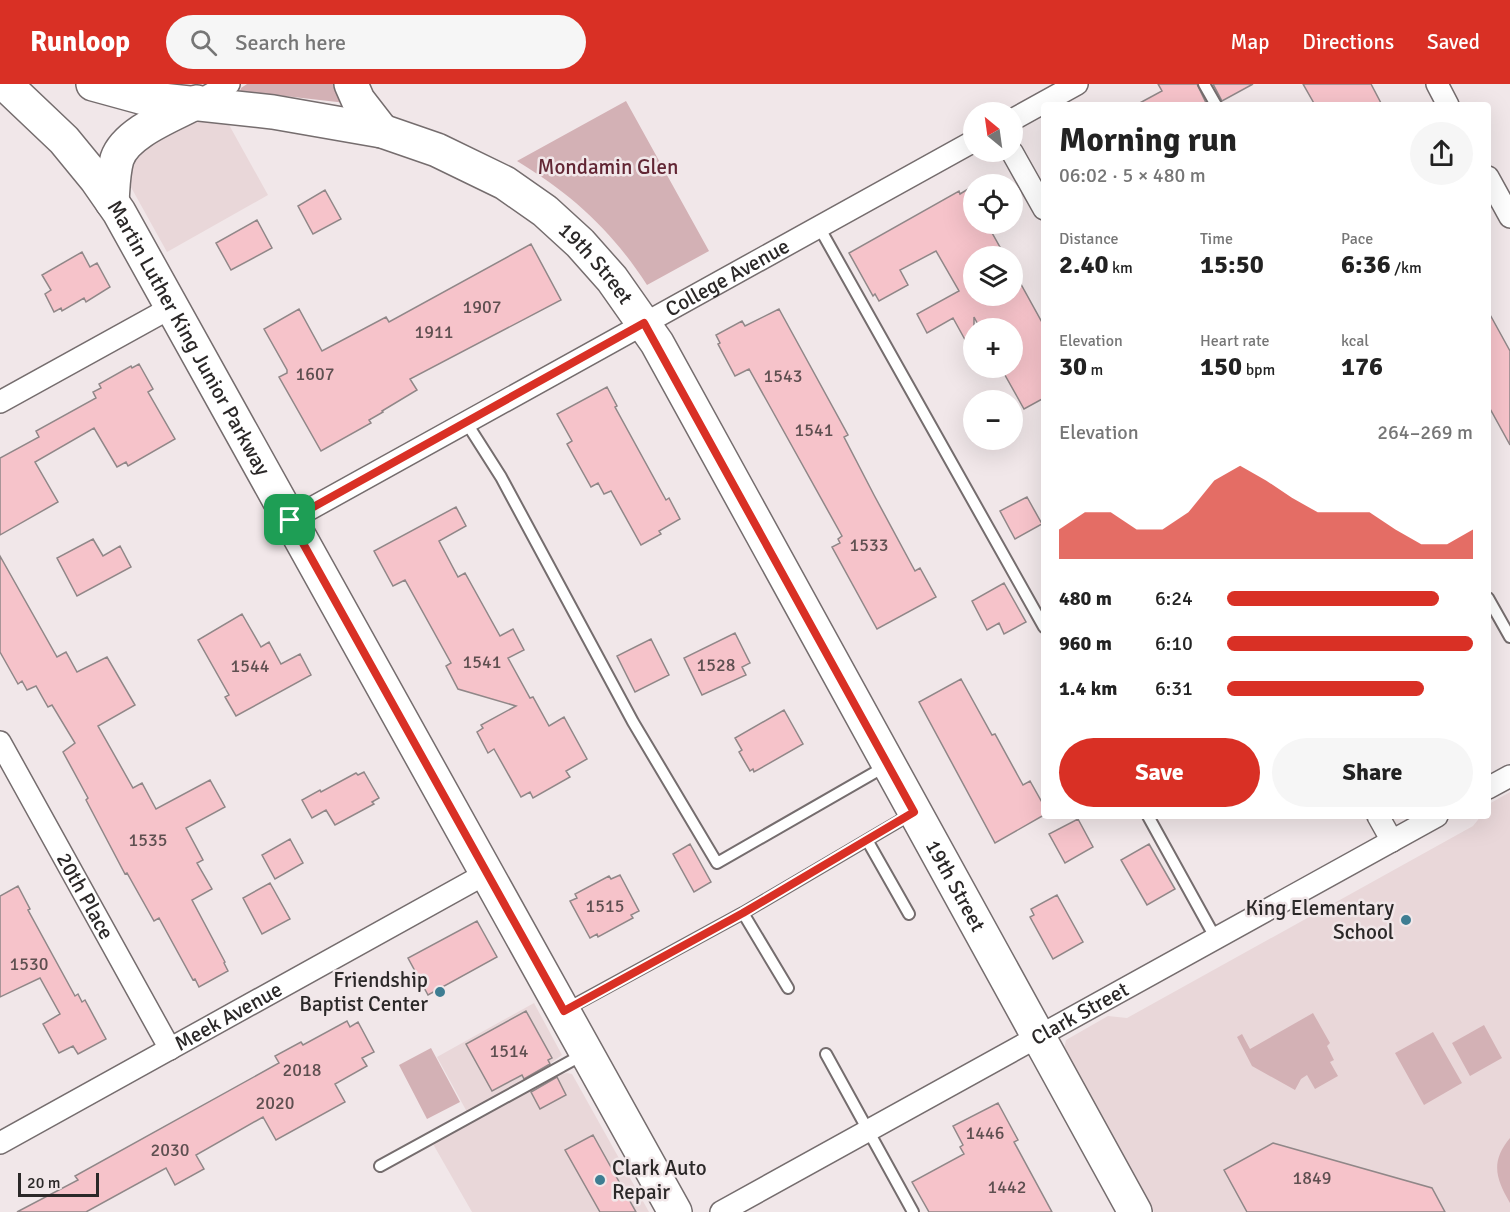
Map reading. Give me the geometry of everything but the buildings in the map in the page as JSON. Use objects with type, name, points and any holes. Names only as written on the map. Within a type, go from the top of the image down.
[{"type":"main road","name":"Martin Luther King Junior Parkway","points":[[5,84],[64,140],[112,202],[675,1212]]},
{"type":"main road","points":[[93,84],[144,98],[197,102]]},
{"type":"main road","points":[[351,84],[358,100],[382,131]]},
{"type":"main road","points":[[112,202],[117,158],[125,146],[136,136],[197,102]]},
{"type":"main road","name":"19th Street","points":[[197,102],[273,112],[382,131],[437,150],[505,183],[545,211],[580,243],[612,279],[644,323],[1135,1212]]},
{"type":"street","points":[[197,102],[229,84]]},
{"type":"street","points":[[1044,102],[1077,84]]},
{"type":"street","points":[[1437,84],[1446,102]]},
{"type":"street","points":[[1023,114],[1041,104]]},
{"type":"street","name":"College Avenue","points":[[290,520],[963,147]]},
{"type":"street","points":[[1018,162],[1041,205]]},
{"type":"street","points":[[1491,182],[1510,217]]},
{"type":"street","points":[[0,402],[172,307]]},
{"type":"street","name":"20th Place","points":[[0,742],[170,1048]]},
{"type":"street","points":[[1491,786],[1510,776]]},
{"type":"street","points":[[1380,819],[1392,841]]},
{"type":"street","name":"Clark Street","points":[[721,1212],[1432,819]]},
{"type":"street","name":"Meek Avenue","points":[[0,1143],[487,873]]},
{"type":"lane","points":[[1204,84],[1214,102]]},
{"type":"lane","points":[[819,227],[1041,622]]},
{"type":"lane","points":[[466,422],[501,477],[633,722],[717,863],[888,764]]},
{"type":"lane","points":[[1491,603],[1510,638]]},
{"type":"lane","points":[[564,1011],[743,913],[914,812]]},
{"type":"lane","points":[[1151,819],[1216,939]]},
{"type":"lane","points":[[867,840],[909,914]]},
{"type":"lane","points":[[743,913],[788,988]]},
{"type":"lane","points":[[380,1166],[587,1053]]},
{"type":"lane","points":[[826,1054],[913,1212]]},
{"type":"shaded area","points":[[191,120],[228,123],[268,195],[167,252],[127,180],[126,160]]},
{"type":"shaded area","name":"King Elementary School","points":[[1510,792],[1510,1212],[1154,1212],[1066,1054],[1064,1049],[1066,1040],[1108,1016],[1127,1018],[1473,826],[1479,819],[1491,819],[1491,803]]},
{"type":"shaded area","points":[[534,1003],[562,1055],[540,1071],[467,1112],[437,1057]]},
{"type":"shaded area","points":[[572,1074],[649,1212],[472,1212],[433,1144],[558,1075]]},
{"type":"green space","points":[[247,84],[341,84],[346,103],[240,91]]},
{"type":"green space","name":"Mondamin Glen","points":[[626,101],[709,251],[647,285],[620,248],[590,216],[556,187],[517,161]]},
{"type":"green space","points":[[1313,1013],[1330,1043],[1327,1046],[1334,1060],[1330,1062],[1338,1076],[1315,1089],[1307,1075],[1301,1079],[1295,1090],[1252,1066],[1237,1037],[1242,1034],[1250,1049]]},
{"type":"green space","points":[[1484,1025],[1502,1058],[1470,1076],[1452,1043]]},
{"type":"green space","points":[[1433,1032],[1462,1083],[1424,1105],[1395,1053]]},
{"type":"green space","points":[[431,1048],[460,1102],[427,1119],[399,1065]]},
{"type":"green space","points":[[1510,1138],[1510,1203],[1501,1186],[1497,1170],[1500,1155]]},
{"type":"place","name":"King Elementary School","points":[[1406,920]]},
{"type":"place","name":"Friendship Baptist Center","points":[[440,992]]},
{"type":"place","name":"Clark Auto Repair","points":[[600,1180]]},
{"type":"route","points":[[644,323],[914,812],[743,913],[564,1011],[290,520],[644,323]]}]
